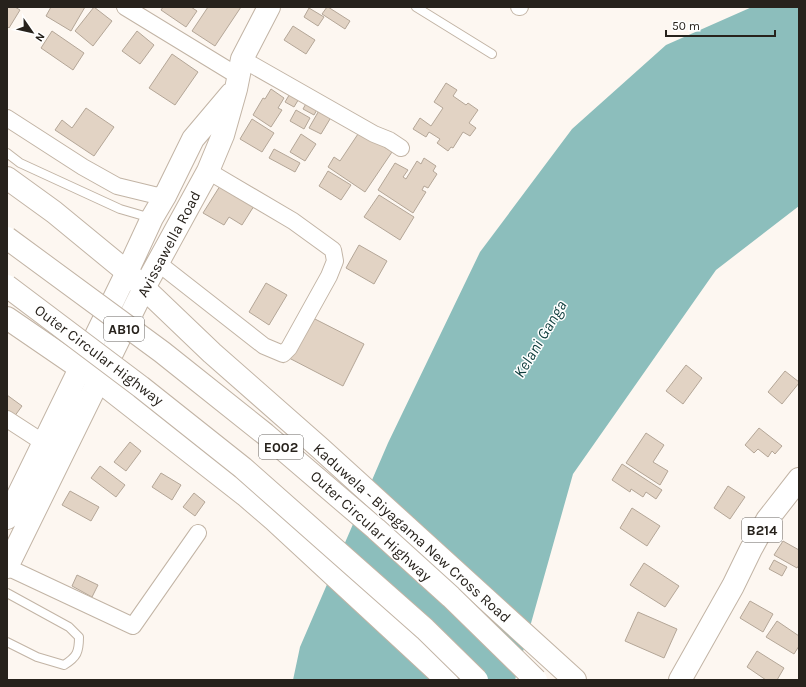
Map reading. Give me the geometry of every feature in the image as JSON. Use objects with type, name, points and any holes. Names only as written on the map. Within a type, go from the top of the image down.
[{"type":"main road","name":"Avissawella Road","points":[[7,567],[144,288],[208,171],[223,135],[239,75],[269,7]]},
{"type":"main road","name":"Avissawella Road","points":[[7,518],[152,218],[165,196],[193,139],[239,75]]},
{"type":"main road","name":"Kaduwela - Biyagama New Cross Road","points":[[7,178],[54,212],[127,272],[212,352],[575,680]]},
{"type":"main road","name":"Outer Circular Highway","points":[[7,238],[162,352],[265,434],[370,524],[446,592],[536,680]]},
{"type":"main road","name":"Outer Circular Highway","points":[[7,286],[140,387],[243,468],[425,629],[477,680]]},
{"type":"main road","points":[[7,318],[98,380],[245,495],[448,680]]},
{"type":"main road","name":"B214","points":[[680,680],[733,586],[767,520],[799,479]]},
{"type":"main road","name":"B214","points":[[696,680],[733,586]]},
{"type":"street","points":[[124,7],[239,75],[389,140],[401,148]]},
{"type":"street","points":[[7,118],[83,167],[117,186],[154,195],[165,196]]},
{"type":"street","points":[[158,263],[264,346],[283,354],[289,348],[329,276],[335,261],[333,250],[293,221],[208,171]]},
{"type":"street","points":[[7,419],[44,443]]},
{"type":"street","points":[[7,567],[133,626],[198,533]]},
{"type":"lane","points":[[418,8],[492,54]]},
{"type":"lane","points":[[7,153],[20,163],[120,209],[152,218]]},
{"type":"lane","points":[[7,593],[68,627],[79,637],[79,649],[72,660],[64,665],[37,657],[7,642]]},
{"type":"water","name":"Kelani Ganga","points":[[752,7],[799,7],[799,206],[716,270],[573,474],[515,680],[293,680],[300,647],[388,443],[480,252],[572,129],[666,45]]},
{"type":"building","points":[[7,7],[15,7],[20,10],[9,28],[7,26]]},
{"type":"building","points":[[51,7],[85,7],[71,31],[46,16]]},
{"type":"building","points":[[94,7],[112,21],[93,46],[75,31]]},
{"type":"building","points":[[163,7],[191,7],[197,11],[186,27],[161,10]]},
{"type":"building","points":[[208,7],[241,7],[215,46],[192,31]]},
{"type":"building","points":[[327,7],[350,21],[345,29],[322,14]]},
{"type":"building","points":[[309,8],[324,17],[318,26],[304,17]]},
{"type":"building","points":[[293,26],[315,40],[306,54],[284,40]]},
{"type":"building","points":[[52,31],[84,53],[73,70],[41,48]]},
{"type":"building","points":[[137,31],[154,45],[140,64],[122,51]]},
{"type":"building","points":[[172,54],[198,72],[175,105],[149,88]]},
{"type":"building","points":[[446,83],[457,90],[453,96],[466,105],[468,103],[478,110],[469,123],[476,128],[470,136],[463,132],[453,148],[451,147],[448,151],[437,143],[440,139],[429,132],[426,137],[413,129],[420,118],[431,126],[443,108],[434,102]]},
{"type":"building","points":[[271,89],[284,98],[278,108],[282,110],[271,127],[253,115],[263,98],[265,99]]},
{"type":"building","points":[[291,92],[300,97],[294,107],[285,102]]},
{"type":"building","points":[[308,100],[319,106],[314,115],[303,109]]},
{"type":"building","points":[[321,107],[333,114],[321,134],[309,128]]},
{"type":"building","points":[[86,108],[114,127],[94,156],[55,130],[62,120],[72,128]]},
{"type":"building","points":[[296,110],[310,118],[304,129],[290,121]]},
{"type":"building","points":[[252,119],[274,133],[262,152],[240,139]]},
{"type":"building","points":[[360,131],[392,152],[365,192],[328,167],[334,157],[340,161]]},
{"type":"building","points":[[301,134],[316,144],[305,161],[290,152]]},
{"type":"building","points":[[274,149],[300,163],[295,172],[269,158]]},
{"type":"building","points":[[424,158],[436,166],[433,171],[437,174],[428,188],[424,186],[422,190],[426,192],[413,213],[378,190],[395,163],[408,170],[403,177],[406,179],[417,161],[421,164]]},
{"type":"building","points":[[328,171],[351,185],[341,200],[319,186]]},
{"type":"building","points":[[220,186],[254,206],[242,225],[229,217],[224,225],[203,213]]},
{"type":"building","points":[[379,195],[414,217],[400,240],[364,217]]},
{"type":"building","points":[[359,245],[387,261],[374,284],[346,268]]},
{"type":"building","points":[[266,283],[287,295],[269,325],[249,312]]},
{"type":"building","points":[[311,317],[364,344],[343,386],[289,358]]},
{"type":"building","points":[[686,365],[702,378],[683,404],[666,391]]},
{"type":"building","points":[[785,371],[799,383],[782,404],[768,392]]},
{"type":"building","points":[[7,395],[22,406],[14,417],[7,411]]},
{"type":"building","points":[[759,428],[782,446],[775,454],[772,451],[768,457],[758,449],[754,453],[745,445]]},
{"type":"building","points":[[646,433],[664,445],[653,462],[668,471],[660,485],[626,463]]},
{"type":"building","points":[[130,442],[141,451],[126,471],[114,462]]},
{"type":"building","points":[[622,464],[662,490],[656,499],[646,492],[643,497],[631,489],[630,492],[612,480]]},
{"type":"building","points":[[100,466],[125,485],[116,497],[91,478]]},
{"type":"building","points":[[161,473],[181,485],[172,500],[152,487]]},
{"type":"building","points":[[728,486],[745,497],[730,519],[714,508]]},
{"type":"building","points":[[70,491],[99,507],[91,521],[62,505]]},
{"type":"building","points":[[194,493],[205,502],[195,516],[183,507]]},
{"type":"building","points":[[632,508],[660,526],[647,546],[620,528]]},
{"type":"building","points":[[783,541],[799,550],[799,565],[797,568],[774,555]]},
{"type":"building","points":[[774,560],[787,567],[782,576],[769,569]]},
{"type":"building","points":[[644,563],[679,586],[665,607],[630,585]]},
{"type":"building","points":[[77,575],[98,585],[92,597],[72,586]]},
{"type":"building","points":[[750,601],[773,614],[763,632],[740,618]]},
{"type":"building","points":[[638,612],[677,629],[664,658],[625,641]]},
{"type":"building","points":[[777,621],[799,636],[799,646],[794,654],[766,637]]},
{"type":"building","points":[[757,651],[784,668],[777,680],[766,680],[747,667]]}]
